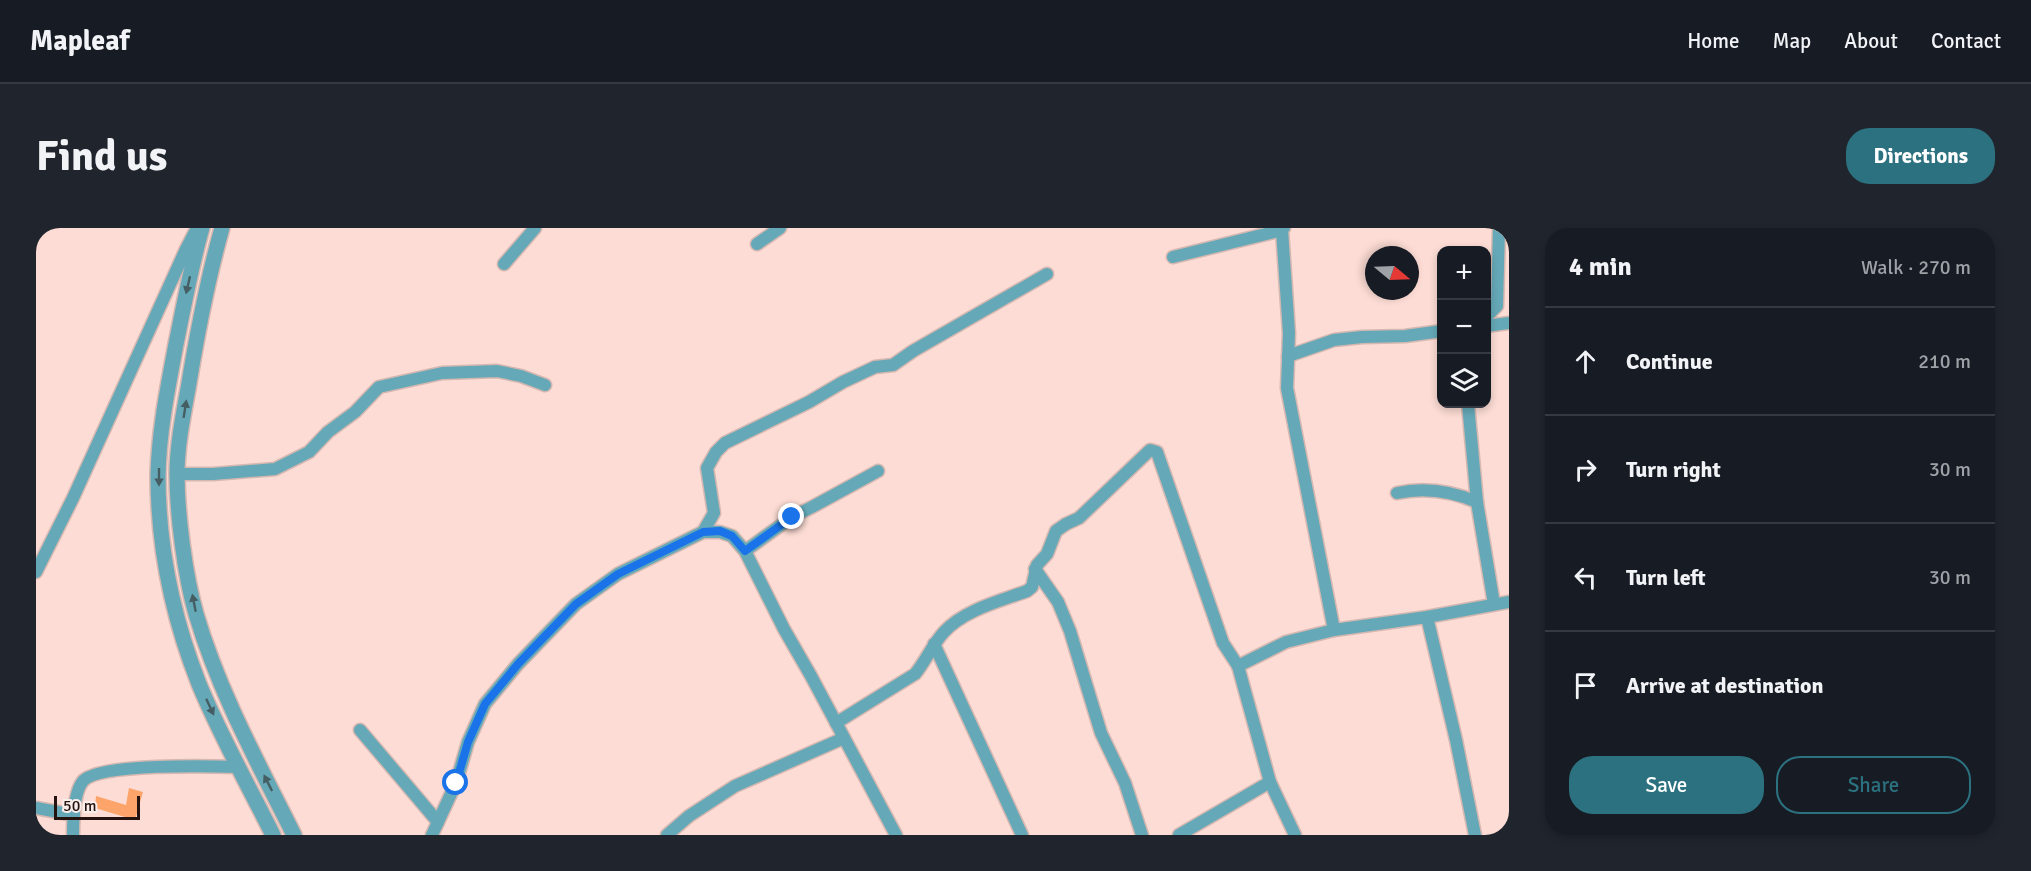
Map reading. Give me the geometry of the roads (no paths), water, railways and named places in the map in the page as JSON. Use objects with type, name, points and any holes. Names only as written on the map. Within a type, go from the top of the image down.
[{"type":"street","points":[[36,572],[73,498],[186,249],[200,228]]},
{"type":"street","points":[[200,228],[163,417],[158,474],[162,544],[178,618],[199,683],[273,835]]},
{"type":"street","points":[[222,228],[205,295],[183,422],[177,474],[183,543],[196,612],[216,673],[256,762],[294,835]]},
{"type":"street","points":[[504,264],[534,228]]},
{"type":"street","points":[[757,244],[780,228]]},
{"type":"street","points":[[1491,325],[1509,321],[1497,306],[1499,228]]},
{"type":"street","points":[[1173,257],[1283,229],[1289,333],[1287,388],[1334,630]]},
{"type":"street","points":[[703,532],[714,513],[707,468],[724,443],[875,367],[893,365],[913,351],[1047,274]]},
{"type":"street","points":[[1491,313],[1497,306]]},
{"type":"street","points":[[1288,356],[1334,340],[1437,332]]},
{"type":"street","points":[[177,474],[213,474],[275,469],[309,452],[328,432],[355,412],[379,387],[442,374],[496,371],[521,376],[545,385]]},
{"type":"street","points":[[1468,408],[1477,502],[1494,604]]},
{"type":"street","points":[[837,723],[915,674],[945,630],[957,621],[1032,587],[1035,569],[1039,561],[1047,554],[1056,531],[1079,518],[1148,452],[1154,450],[1157,452],[1223,643],[1238,666],[1270,782],[1295,835]]},
{"type":"street","points":[[745,551],[792,517],[878,471]]},
{"type":"street","points":[[1397,493],[1416,489],[1433,490],[1477,502]]},
{"type":"street","points":[[432,835],[456,783],[468,742],[485,704],[518,664],[576,604],[618,574],[703,532],[720,531],[732,536],[745,551],[784,630],[837,723],[896,835]]},
{"type":"street","points":[[1035,569],[1058,602],[1070,631],[1101,733],[1125,783],[1142,835]]},
{"type":"street","points":[[1238,666],[1286,642],[1334,630],[1427,617],[1509,602]]},
{"type":"street","points":[[1427,617],[1456,740],[1475,835]]},
{"type":"street","points":[[934,644],[1022,835]]},
{"type":"street","points":[[199,683],[216,673]]},
{"type":"street","points":[[360,730],[438,822]]},
{"type":"street","points":[[667,835],[689,816],[735,786],[844,738]]},
{"type":"street","points":[[73,835],[79,789],[87,778],[122,770],[163,766],[238,767]]},
{"type":"street","points":[[1179,835],[1270,782]]},
{"type":"street","points":[[36,808],[74,815]]}]
